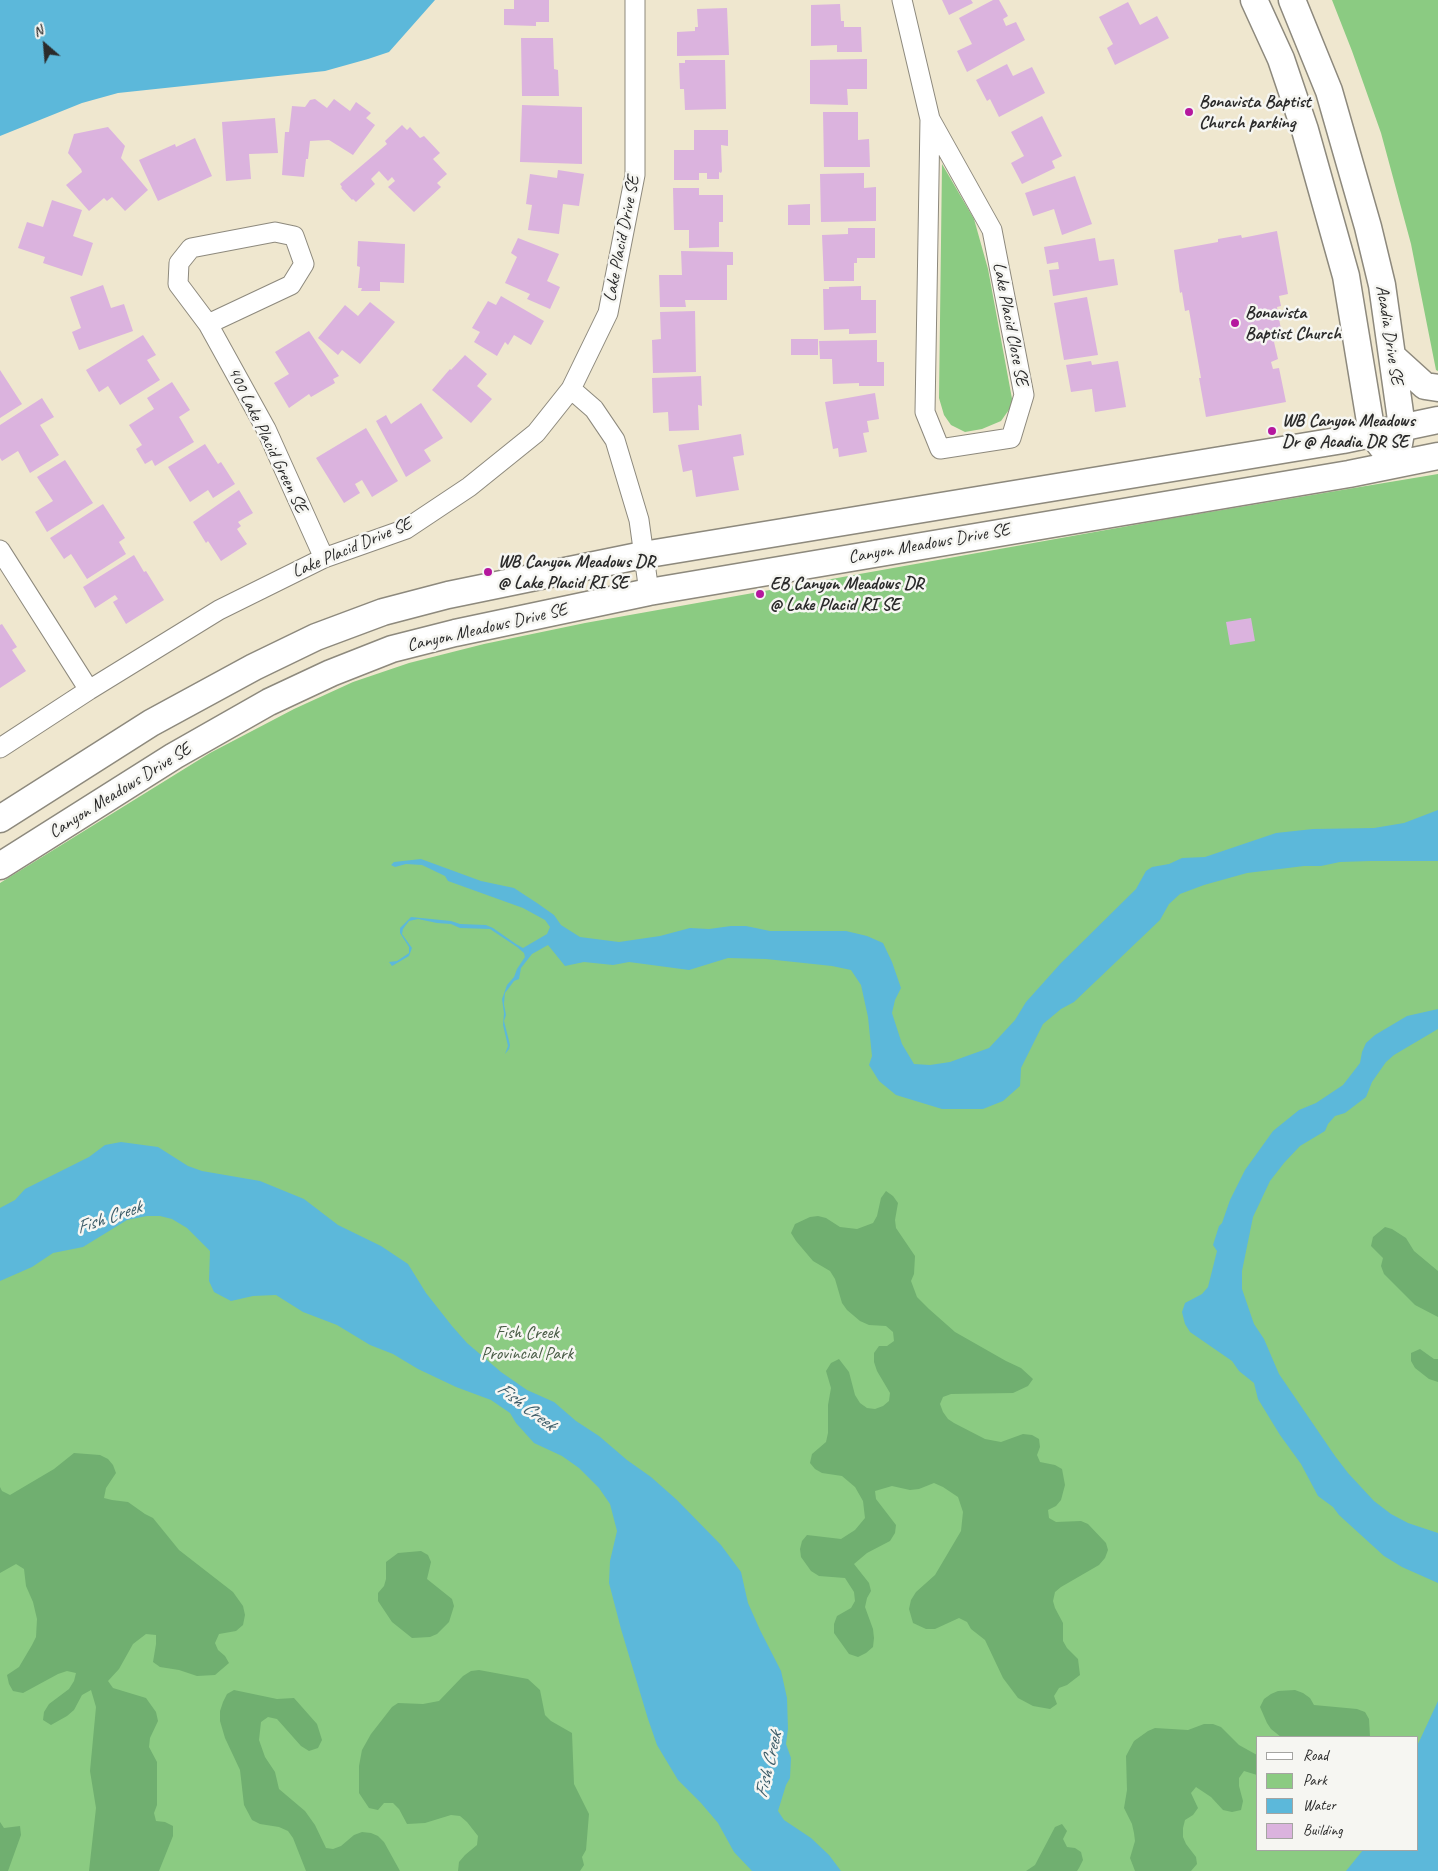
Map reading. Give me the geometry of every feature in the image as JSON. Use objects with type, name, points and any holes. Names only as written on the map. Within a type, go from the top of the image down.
[{"type":"main road","name":"Acadia Drive SE","points":[[1254,0],[1281,59],[1305,130],[1346,276],[1372,434],[1394,464]]},
{"type":"main road","name":"Acadia Drive SE","points":[[1292,0],[1329,91],[1382,285],[1402,427],[1394,464]]},
{"type":"main road","points":[[1393,357],[1425,386],[1438,388]]},
{"type":"main road","name":"Canyon Meadows Drive SE","points":[[0,819],[151,722],[254,667],[316,637],[383,612],[448,595],[643,555],[1372,434],[1438,420]]},
{"type":"main road","name":"Canyon Meadows Drive SE","points":[[0,866],[174,756],[269,702],[331,673],[392,649],[455,633],[649,592],[1349,474],[1438,456]]},
{"type":"street","name":"Lake Placid Drive SE","points":[[0,748],[89,690],[219,610],[324,558],[406,528],[469,488],[536,433],[572,389],[608,313],[635,175],[635,0]]},
{"type":"street","name":"Lake Placid Close SE","points":[[902,0],[930,119],[925,412],[940,449],[1011,438],[1024,395],[992,230],[930,119]]},
{"type":"street","name":"400 Lake Placid Green SE","points":[[208,324],[291,285],[304,264],[294,236],[275,232],[191,248],[179,263],[178,284],[208,324],[266,429],[324,558]]},
{"type":"street","points":[[572,389],[594,409],[615,440],[639,520],[649,592]]},
{"type":"street","points":[[0,550],[89,690]]},
{"type":"green space","points":[[1332,0],[1438,0],[1438,371],[1436,370],[1411,244],[1381,133]]},
{"type":"green space","points":[[942,164],[974,219],[988,269],[1013,404],[1001,421],[982,429],[965,432],[951,425],[944,415],[939,398]]},
{"type":"green space","name":"Fish Creek Provincial Park","points":[[1438,474],[1438,1871],[0,1871],[0,883],[210,753],[294,709],[353,682],[409,663],[484,644],[585,623],[1162,520]]},
{"type":"green space","points":[[886,1191],[898,1203],[895,1220],[896,1228],[915,1256],[914,1274],[911,1281],[917,1297],[955,1332],[1021,1368],[1033,1379],[1028,1386],[1013,1393],[951,1394],[943,1397],[940,1404],[943,1412],[954,1423],[985,1439],[1001,1442],[1023,1434],[1032,1435],[1039,1439],[1040,1447],[1037,1455],[1040,1462],[1055,1465],[1062,1469],[1065,1485],[1061,1500],[1056,1506],[1048,1510],[1049,1518],[1056,1522],[1081,1521],[1088,1524],[1106,1543],[1108,1550],[1105,1558],[1099,1565],[1055,1592],[1053,1601],[1063,1623],[1063,1641],[1078,1659],[1080,1675],[1067,1685],[1059,1688],[1054,1696],[1057,1704],[1050,1709],[1033,1706],[1018,1698],[1003,1678],[985,1640],[971,1629],[967,1622],[959,1618],[935,1629],[926,1629],[913,1623],[909,1609],[911,1600],[916,1592],[935,1575],[961,1531],[963,1512],[958,1497],[943,1487],[934,1483],[919,1489],[910,1490],[892,1486],[875,1491],[876,1499],[896,1525],[895,1533],[890,1541],[867,1553],[854,1564],[869,1583],[871,1591],[865,1607],[873,1629],[874,1638],[873,1647],[858,1657],[849,1654],[834,1633],[834,1624],[837,1616],[851,1608],[855,1601],[854,1592],[845,1578],[819,1576],[811,1571],[801,1557],[802,1541],[807,1535],[841,1539],[855,1530],[865,1518],[863,1501],[855,1487],[842,1476],[822,1473],[810,1463],[812,1454],[826,1442],[828,1433],[828,1405],[831,1388],[826,1371],[831,1363],[839,1359],[849,1372],[855,1395],[860,1403],[867,1408],[875,1409],[883,1406],[889,1401],[890,1393],[877,1371],[874,1353],[879,1346],[887,1346],[894,1341],[893,1332],[886,1326],[869,1325],[860,1321],[847,1310],[842,1303],[835,1279],[830,1271],[813,1261],[791,1233],[795,1224],[810,1217],[818,1216],[826,1218],[840,1227],[857,1229],[873,1223],[877,1216],[881,1198]]},
{"type":"green space","points":[[1385,1227],[1406,1238],[1414,1251],[1438,1271],[1438,1317],[1415,1305],[1384,1274],[1381,1266],[1383,1258],[1371,1246],[1373,1237]]},
{"type":"green space","points":[[1420,1349],[1434,1359],[1438,1359],[1438,1382],[1429,1379],[1415,1368],[1411,1361],[1411,1353]]},
{"type":"green space","points":[[74,1453],[100,1455],[108,1459],[116,1473],[106,1488],[104,1498],[128,1502],[153,1518],[179,1550],[233,1592],[243,1606],[245,1615],[243,1625],[236,1631],[219,1634],[215,1643],[218,1650],[229,1663],[215,1675],[197,1676],[179,1670],[160,1667],[153,1662],[156,1635],[146,1634],[133,1644],[119,1669],[108,1681],[113,1688],[146,1698],[156,1712],[158,1721],[150,1738],[149,1747],[157,1762],[157,1805],[154,1813],[156,1821],[165,1822],[173,1826],[173,1836],[159,1871],[89,1871],[96,1808],[90,1771],[96,1707],[91,1690],[82,1695],[74,1710],[51,1725],[43,1720],[44,1712],[49,1704],[69,1689],[76,1673],[67,1671],[58,1674],[23,1693],[13,1691],[7,1675],[19,1667],[32,1645],[36,1637],[37,1619],[33,1602],[26,1586],[24,1569],[16,1564],[0,1573],[0,1487],[2,1491],[10,1495],[54,1469]]},
{"type":"green space","points":[[421,1551],[428,1555],[431,1562],[427,1579],[452,1599],[454,1606],[449,1622],[437,1634],[430,1637],[412,1638],[392,1622],[378,1601],[378,1593],[384,1586],[386,1579],[386,1562],[398,1553]]},
{"type":"green space","points":[[479,1670],[528,1679],[540,1690],[545,1715],[551,1721],[572,1733],[574,1784],[589,1814],[586,1850],[582,1857],[584,1865],[580,1871],[458,1871],[459,1862],[477,1845],[478,1836],[460,1816],[451,1815],[425,1823],[407,1824],[399,1809],[393,1803],[384,1803],[378,1810],[369,1808],[359,1793],[359,1766],[362,1750],[371,1734],[392,1707],[398,1703],[423,1704],[439,1701],[463,1676],[471,1671]]},
{"type":"green space","points":[[234,1690],[277,1699],[294,1698],[317,1724],[322,1740],[318,1748],[309,1751],[301,1746],[277,1719],[268,1717],[261,1722],[259,1740],[265,1757],[275,1772],[279,1789],[305,1811],[315,1825],[326,1848],[333,1849],[341,1846],[354,1835],[362,1832],[371,1833],[378,1836],[384,1842],[400,1871],[306,1871],[293,1838],[288,1831],[252,1820],[244,1805],[240,1770],[225,1738],[220,1721],[220,1711],[223,1702],[227,1694]]},
{"type":"green space","points":[[1295,1690],[1303,1693],[1310,1698],[1314,1705],[1357,1709],[1365,1712],[1369,1719],[1370,1736],[1280,1736],[1271,1729],[1260,1707],[1264,1699],[1278,1691]]},
{"type":"green space","points":[[1204,1724],[1213,1724],[1221,1727],[1239,1745],[1256,1754],[1256,1775],[1244,1771],[1239,1778],[1243,1801],[1241,1810],[1232,1812],[1223,1810],[1211,1797],[1196,1787],[1191,1793],[1198,1808],[1193,1815],[1185,1820],[1183,1837],[1196,1857],[1197,1864],[1191,1871],[1135,1871],[1130,1858],[1135,1841],[1134,1833],[1124,1808],[1127,1790],[1126,1756],[1134,1741],[1155,1728],[1188,1730]]},
{"type":"green space","points":[[0,1822],[4,1828],[20,1826],[21,1835],[8,1871],[0,1871]]},
{"type":"green space","points":[[1062,1824],[1067,1831],[1063,1839],[1067,1847],[1075,1848],[1081,1852],[1083,1860],[1077,1871],[1026,1871],[1035,1865],[1055,1827]]},
{"type":"water","points":[[0,0],[435,0],[389,52],[368,59],[325,71],[118,93],[82,103],[0,136]]},
{"type":"water","points":[[1438,810],[1438,861],[1340,862],[1321,866],[1304,866],[1247,873],[1180,894],[1169,904],[1160,920],[1074,1002],[1061,1009],[1043,1024],[1021,1068],[1020,1086],[1003,1101],[983,1109],[942,1109],[896,1095],[879,1081],[869,1065],[872,1056],[868,1017],[861,985],[851,970],[832,966],[766,959],[728,958],[689,970],[629,962],[613,965],[584,962],[565,966],[548,945],[532,954],[521,968],[519,979],[514,981],[505,993],[506,1015],[504,1021],[510,1045],[505,1054],[508,1046],[503,1025],[502,999],[507,985],[514,977],[525,957],[524,953],[517,947],[490,929],[460,928],[451,924],[418,919],[409,921],[403,929],[402,934],[412,948],[409,956],[392,966],[389,962],[397,961],[409,953],[409,947],[400,933],[400,928],[411,917],[451,921],[460,924],[486,925],[523,948],[547,934],[550,927],[545,920],[523,908],[448,881],[445,876],[422,865],[406,864],[395,867],[391,865],[394,862],[421,859],[481,881],[514,888],[554,915],[561,925],[580,937],[619,942],[660,936],[690,928],[709,929],[731,926],[746,926],[770,931],[846,931],[867,936],[883,943],[901,988],[895,1000],[892,1013],[902,1044],[914,1064],[930,1065],[950,1062],[989,1048],[1015,1020],[1026,1002],[1061,963],[1136,889],[1146,871],[1152,867],[1169,864],[1182,858],[1205,857],[1276,833],[1313,829],[1374,828],[1404,823]]},
{"type":"water","points":[[1438,1009],[1438,1029],[1394,1055],[1386,1062],[1372,1082],[1366,1097],[1345,1113],[1335,1116],[1325,1131],[1300,1146],[1270,1181],[1253,1217],[1242,1271],[1242,1289],[1254,1324],[1264,1339],[1279,1374],[1348,1473],[1374,1501],[1391,1514],[1408,1523],[1438,1533],[1438,1583],[1402,1567],[1384,1556],[1339,1515],[1333,1507],[1318,1496],[1301,1464],[1280,1435],[1258,1399],[1254,1383],[1239,1371],[1232,1361],[1190,1332],[1185,1324],[1182,1312],[1185,1303],[1202,1294],[1208,1287],[1217,1251],[1213,1245],[1219,1226],[1245,1170],[1273,1131],[1299,1110],[1316,1103],[1343,1085],[1360,1063],[1366,1043],[1375,1035],[1407,1016]]},
{"type":"water","name":"Fish Creek","points":[[121,1142],[158,1147],[188,1166],[202,1171],[260,1181],[304,1199],[338,1225],[381,1246],[408,1264],[426,1293],[467,1343],[501,1372],[527,1390],[554,1402],[576,1421],[599,1436],[627,1460],[651,1477],[677,1500],[721,1545],[741,1572],[748,1603],[781,1671],[787,1698],[788,1729],[786,1744],[791,1758],[790,1778],[778,1811],[784,1820],[811,1838],[829,1855],[841,1871],[752,1871],[734,1852],[718,1823],[678,1780],[657,1745],[621,1629],[609,1583],[610,1561],[617,1531],[610,1504],[599,1488],[579,1468],[562,1456],[534,1443],[516,1423],[510,1413],[491,1400],[456,1387],[418,1369],[393,1354],[370,1345],[337,1325],[303,1312],[276,1295],[253,1296],[231,1301],[214,1292],[209,1281],[210,1251],[187,1228],[172,1219],[160,1216],[147,1216],[127,1220],[83,1247],[53,1253],[32,1267],[0,1281],[0,1208],[15,1200],[25,1189],[89,1157],[105,1145]]},
{"type":"water","points":[[1438,1701],[1438,1871],[1346,1871],[1362,1851],[1418,1851],[1418,1744]]},
{"type":"building","points":[[514,0],[549,0],[549,22],[536,22],[536,26],[504,25],[504,9],[514,9]]},
{"type":"building","points":[[942,0],[971,0],[973,3],[949,15]]},
{"type":"building","points":[[993,0],[999,0],[1008,16],[1003,19],[1006,26],[1016,22],[1025,40],[967,72],[957,51],[972,44],[959,18]]},
{"type":"building","points":[[1128,2],[1140,25],[1157,16],[1169,38],[1115,65],[1107,48],[1113,44],[1099,17]]},
{"type":"building","points":[[840,4],[841,21],[844,21],[844,27],[861,27],[862,52],[837,52],[837,45],[811,46],[811,5]]},
{"type":"building","points":[[727,8],[729,55],[677,56],[677,32],[695,31],[695,27],[698,27],[697,9]]},
{"type":"building","points":[[521,38],[553,38],[554,69],[558,70],[559,96],[522,96]]},
{"type":"building","points":[[867,59],[867,89],[847,89],[848,105],[810,104],[810,60]]},
{"type":"building","points":[[685,60],[725,60],[726,109],[685,110],[684,89],[680,89],[679,63],[685,63]]},
{"type":"building","points":[[1007,64],[1013,76],[1032,67],[1045,93],[999,117],[990,99],[987,101],[976,80]]},
{"type":"building","points":[[315,99],[327,108],[334,99],[350,111],[356,102],[371,113],[366,118],[375,125],[353,155],[329,140],[310,141],[304,177],[282,175],[285,132],[289,132],[292,106],[305,107],[310,100]]},
{"type":"building","points":[[522,105],[582,107],[582,164],[520,162]]},
{"type":"building","points":[[823,112],[858,112],[858,140],[869,139],[870,167],[824,167]]},
{"type":"building","points":[[1042,116],[1062,156],[1052,161],[1055,168],[1022,184],[1011,163],[1024,156],[1011,132]]},
{"type":"building","points":[[275,118],[278,153],[249,154],[251,179],[226,181],[222,122]]},
{"type":"building","points":[[402,125],[407,130],[410,127],[420,138],[424,136],[440,153],[433,159],[447,174],[437,183],[441,187],[414,212],[388,187],[395,181],[392,177],[388,181],[379,171],[371,179],[375,184],[356,202],[352,200],[341,188],[340,184],[387,144],[385,141]]},
{"type":"building","points":[[108,127],[125,146],[121,158],[148,190],[125,211],[112,197],[107,201],[104,198],[89,211],[66,185],[82,172],[68,153],[74,134]]},
{"type":"building","points":[[694,130],[728,130],[728,146],[721,145],[722,171],[721,173],[719,172],[719,179],[707,179],[707,173],[699,173],[699,180],[674,180],[674,150],[694,150]]},
{"type":"building","points":[[195,138],[212,176],[158,201],[139,160],[175,144],[176,147]]},
{"type":"building","points":[[558,170],[584,174],[579,206],[563,204],[559,234],[528,230],[532,205],[526,204],[530,174],[557,178]]},
{"type":"building","points":[[864,173],[864,188],[876,187],[876,221],[821,222],[820,174]]},
{"type":"building","points":[[1075,176],[1092,224],[1062,235],[1054,209],[1033,216],[1025,193]]},
{"type":"building","points":[[673,188],[699,188],[699,195],[723,195],[723,222],[719,222],[719,247],[689,248],[689,230],[674,230]]},
{"type":"building","points":[[52,200],[82,210],[73,236],[93,243],[82,276],[43,263],[45,257],[18,248],[27,222],[43,227]]},
{"type":"building","points":[[810,204],[810,225],[788,225],[788,205]]},
{"type":"building","points":[[848,228],[875,228],[875,258],[857,258],[857,263],[854,263],[854,281],[824,281],[822,235],[848,234]]},
{"type":"building","name":"Bonavista Baptist Church","points":[[1277,231],[1288,294],[1279,296],[1281,306],[1277,307],[1282,335],[1274,342],[1278,359],[1271,362],[1273,369],[1279,368],[1286,402],[1206,417],[1189,310],[1185,311],[1182,292],[1180,293],[1174,250],[1218,242],[1218,239],[1241,235],[1242,238]]},
{"type":"building","points":[[518,238],[559,254],[547,281],[560,287],[550,309],[527,299],[530,294],[505,283],[517,257],[511,253]]},
{"type":"building","points":[[1095,238],[1099,261],[1114,259],[1118,285],[1053,296],[1049,270],[1059,269],[1058,262],[1047,264],[1044,247]]},
{"type":"building","points":[[358,241],[405,244],[404,283],[380,282],[380,291],[361,291],[362,288],[358,288],[360,267],[357,266]]},
{"type":"building","points":[[681,251],[733,252],[733,265],[727,265],[727,300],[685,300],[686,307],[660,307],[659,275],[682,275]]},
{"type":"building","points":[[103,285],[111,308],[124,304],[133,331],[79,350],[72,332],[81,328],[70,297]]},
{"type":"building","points":[[861,286],[861,300],[876,300],[876,333],[849,334],[849,329],[824,330],[823,289],[829,289],[829,287]]},
{"type":"building","points":[[501,296],[544,321],[531,345],[514,335],[508,345],[505,342],[497,356],[474,342],[480,332],[472,328],[488,301],[496,305]]},
{"type":"building","points":[[1087,297],[1098,355],[1064,360],[1054,303]]},
{"type":"building","points":[[370,302],[395,322],[360,364],[342,350],[338,355],[318,338],[345,305],[358,316]]},
{"type":"building","points":[[695,311],[696,372],[653,373],[652,340],[661,339],[660,312]]},
{"type":"building","points":[[309,331],[339,376],[333,379],[335,383],[311,397],[309,394],[289,408],[274,383],[289,374],[275,352]]},
{"type":"building","points":[[143,335],[156,355],[147,360],[160,380],[120,405],[108,386],[99,392],[86,370]]},
{"type":"building","points":[[791,339],[818,339],[818,355],[791,355]]},
{"type":"building","points":[[877,340],[877,362],[884,362],[884,386],[859,386],[859,383],[833,384],[832,359],[820,359],[819,341]]},
{"type":"building","points":[[465,355],[487,374],[477,386],[492,399],[471,423],[432,390]]},
{"type":"building","points":[[1091,361],[1092,365],[1118,361],[1126,407],[1095,412],[1092,389],[1071,392],[1066,365]]},
{"type":"building","points":[[0,370],[22,404],[0,418]]},
{"type":"building","points":[[701,376],[702,406],[698,405],[699,430],[669,431],[668,412],[653,413],[652,378]]},
{"type":"building","points":[[172,382],[190,410],[179,417],[194,442],[155,466],[152,460],[145,464],[136,449],[142,445],[129,425],[154,409],[147,398]]},
{"type":"building","points":[[875,393],[879,419],[867,421],[869,432],[863,433],[867,452],[839,457],[838,448],[833,449],[825,402]]},
{"type":"building","points":[[42,398],[54,417],[40,425],[59,455],[30,473],[18,451],[2,461],[0,458],[0,425]]},
{"type":"building","points":[[421,403],[443,438],[424,450],[431,461],[406,477],[376,421],[386,415],[391,424]]},
{"type":"building","points":[[366,428],[398,481],[372,497],[362,480],[355,484],[360,493],[344,503],[316,458]]},
{"type":"building","points":[[741,434],[744,455],[733,457],[739,490],[696,497],[692,470],[683,472],[678,445]]},
{"type":"building","points":[[205,444],[218,464],[221,462],[235,484],[213,498],[208,490],[190,502],[168,467]]},
{"type":"building","points":[[65,460],[93,503],[47,532],[35,512],[53,501],[37,477]]},
{"type":"building","points":[[239,490],[253,513],[238,522],[241,526],[237,529],[247,544],[221,561],[208,541],[206,543],[193,522]]},
{"type":"building","points":[[103,504],[125,538],[119,542],[126,554],[87,579],[71,554],[64,559],[50,538]]},
{"type":"building","points":[[134,555],[164,600],[126,624],[113,602],[118,599],[115,595],[95,608],[83,587]]},
{"type":"building","points":[[1251,618],[1255,641],[1230,645],[1226,622]]},
{"type":"building","points":[[2,624],[17,647],[12,650],[26,671],[0,688],[0,625]]},
{"type":"place","name":"Bonavista Baptist Church parking","points":[[1189,112]]},
{"type":"place","name":"Bonavista Baptist Church","points":[[1235,323]]},
{"type":"place","name":"WB Canyon Meadows Dr @ Acadia DR SE","points":[[1272,431]]},
{"type":"place","name":"WB Canyon Meadows DR @ Lake Placid RI SE","points":[[488,572]]},
{"type":"place","name":"EB Canyon Meadows DR @ Lake Placid RI SE","points":[[760,594]]}]
